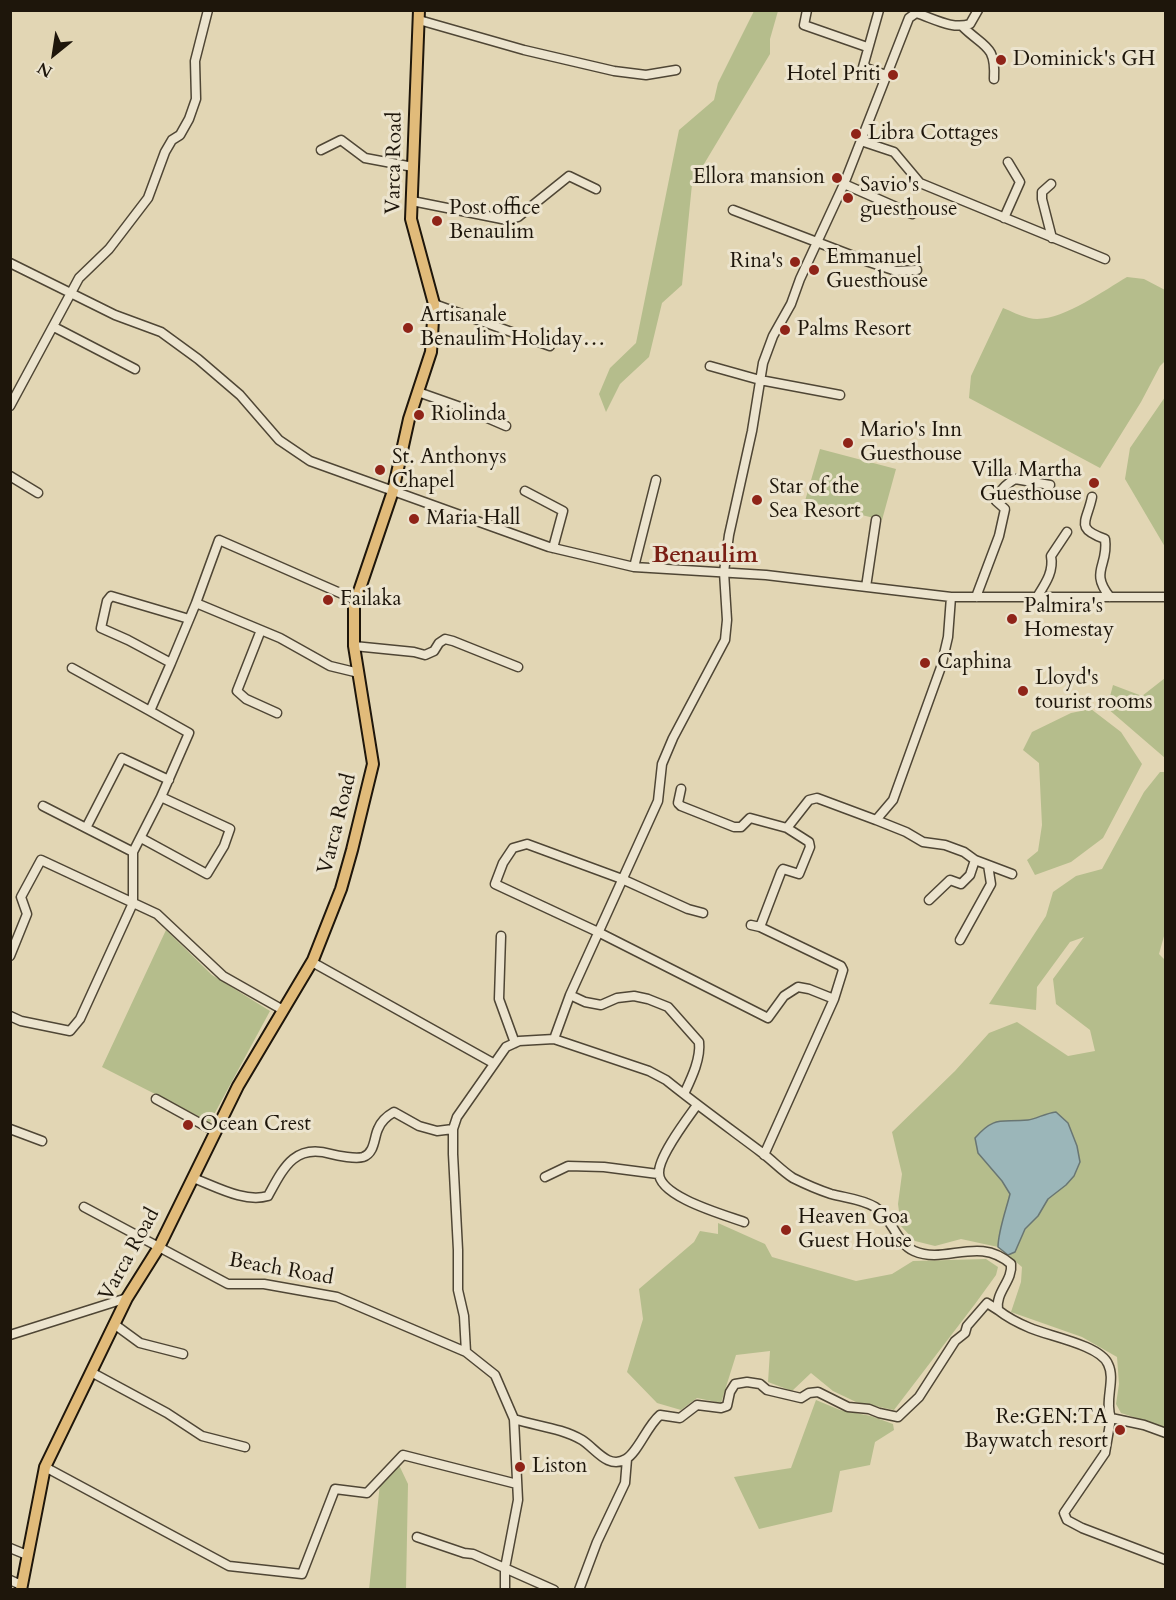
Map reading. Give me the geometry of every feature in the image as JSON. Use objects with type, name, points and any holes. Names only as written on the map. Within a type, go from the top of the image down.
[{"type":"main road","name":"Varca Road","points":[[21,1587],[45,1467],[127,1298],[159,1247],[238,1086],[312,962],[341,889],[373,764],[354,646],[354,606],[393,491],[409,419],[432,352],[434,304],[411,219],[419,15]]},
{"type":"street","points":[[10,406],[79,278],[109,249],[148,198],[165,152],[172,140],[180,135],[189,119],[196,99],[195,61],[208,10]]},
{"type":"street","points":[[807,10],[804,25],[867,47]]},
{"type":"street","points":[[879,10],[862,67],[886,75]]},
{"type":"street","points":[[554,1039],[570,995],[658,801],[662,764],[673,738],[724,640],[727,620],[723,572],[752,431],[763,363],[773,336],[790,304],[844,184],[909,18],[913,12],[950,25],[962,26],[970,24],[978,10]]},
{"type":"street","points":[[419,15],[524,50],[614,71],[646,75],[676,70]]},
{"type":"street","points":[[962,26],[988,48],[995,60],[994,79]]},
{"type":"street","points":[[321,150],[340,140],[365,158],[413,167]]},
{"type":"street","points":[[861,141],[894,152],[920,183],[1106,260]]},
{"type":"street","points":[[1004,218],[1020,182],[1008,162]]},
{"type":"street","points":[[412,201],[507,220],[518,217],[569,176],[596,189]]},
{"type":"street","points":[[1051,183],[1042,192],[1042,199],[1052,238]]},
{"type":"street","points":[[844,184],[912,214]]},
{"type":"street","points":[[733,210],[896,271],[917,270]]},
{"type":"street","points":[[10,263],[115,315],[161,332],[198,359],[240,395],[279,440],[310,461],[553,548],[634,567],[766,575],[951,597],[1166,597]]},
{"type":"street","points":[[434,304],[550,346]]},
{"type":"street","points":[[54,327],[135,369]]},
{"type":"street","points":[[710,366],[760,380],[840,395]]},
{"type":"street","points":[[418,392],[506,426]]},
{"type":"street","points":[[10,476],[38,493]]},
{"type":"street","points":[[976,597],[999,536],[1005,509],[996,501],[999,493],[1005,485],[1015,479],[1050,485]]},
{"type":"street","points":[[634,567],[656,480]]},
{"type":"street","points":[[525,492],[563,512],[553,548]]},
{"type":"street","points":[[1092,497],[1084,524],[1091,534],[1105,539],[1105,555],[1099,577],[1110,597]]},
{"type":"street","points":[[866,587],[876,520]]},
{"type":"street","points":[[1037,597],[1049,577],[1053,565],[1051,556],[1066,532]]},
{"type":"street","points":[[150,711],[196,603],[219,540],[356,600]]},
{"type":"street","points":[[171,663],[101,628],[106,601],[111,596],[189,619]]},
{"type":"street","points":[[876,820],[892,800],[941,667],[948,637],[951,597]]},
{"type":"street","points":[[196,603],[280,638],[330,666],[358,673]]},
{"type":"street","points":[[261,630],[237,691],[246,699],[277,713]]},
{"type":"street","points":[[354,646],[425,655],[434,651],[445,639],[518,667]]},
{"type":"street","points":[[10,1016],[21,1021],[70,1031],[80,1019],[133,903],[133,852],[169,780],[189,733],[72,668]]},
{"type":"street","points":[[86,828],[122,758],[169,780]]},
{"type":"street","points":[[681,789],[678,803],[681,806],[734,827],[741,827],[750,818],[787,828],[809,842],[810,847],[799,874],[783,869],[755,926],[841,966],[843,970],[834,999],[764,1155]]},
{"type":"street","points":[[141,838],[207,874],[224,846],[230,829],[161,797]]},
{"type":"street","points":[[787,828],[809,800],[817,798],[906,832],[923,842],[945,845],[964,852],[975,860],[1012,874]]},
{"type":"street","points":[[43,806],[133,852]]},
{"type":"street","points":[[703,913],[687,909],[622,880],[527,844],[513,848],[503,863],[495,884],[598,932],[768,1018],[784,996],[798,987],[834,999]]},
{"type":"street","points":[[10,956],[27,914],[21,897],[41,860],[157,914],[223,976],[283,1010]]},
{"type":"street","points":[[929,900],[950,880],[961,884],[970,875],[975,860]]},
{"type":"street","points":[[960,940],[991,884],[988,865]]},
{"type":"street","points":[[501,936],[499,999],[515,1043]]},
{"type":"street","points":[[312,962],[493,1063]]},
{"type":"street","points":[[570,995],[585,1002],[601,1005],[617,998],[634,996],[668,1007],[699,1042],[700,1048],[694,1072],[684,1095]]},
{"type":"street","points":[[466,1352],[464,1316],[458,1290],[453,1130],[457,1117],[506,1047],[515,1043],[554,1039],[649,1071],[666,1080],[792,1177],[830,1193],[877,1208],[888,1219],[906,1246],[915,1252],[927,1254],[986,1251],[1002,1256],[1011,1264],[1012,1272],[999,1296],[998,1310]]},
{"type":"street","points":[[156,1099],[216,1132]]},
{"type":"street","points":[[697,1105],[668,1149],[658,1174],[663,1185],[674,1194],[744,1222]]},
{"type":"street","points":[[193,1178],[231,1192],[260,1198],[268,1196],[286,1165],[294,1158],[316,1151],[339,1157],[364,1157],[374,1142],[378,1129],[387,1116],[394,1112],[419,1126],[437,1131],[453,1130]]},
{"type":"street","points":[[10,1129],[42,1141]]},
{"type":"street","points":[[546,1177],[568,1166],[604,1167],[658,1174]]},
{"type":"street","name":"Beach Road","points":[[84,1207],[228,1284],[264,1284],[337,1297],[466,1352],[495,1375],[514,1419]]},
{"type":"street","points":[[10,1335],[127,1298]]},
{"type":"street","points":[[579,1590],[597,1542],[625,1483],[627,1459],[653,1421],[660,1415],[681,1418],[697,1405],[721,1408],[727,1406],[730,1392],[735,1384],[747,1382],[760,1384],[767,1390],[801,1398],[808,1393],[818,1392],[848,1407],[868,1409],[898,1417],[919,1397],[955,1341],[965,1333],[967,1326],[987,1304],[1031,1329],[1096,1352],[1108,1361],[1111,1371],[1108,1411],[1111,1418],[1105,1453],[1064,1513],[1067,1520],[1082,1528],[1166,1560]]},
{"type":"street","points":[[114,1324],[140,1343],[183,1354]]},
{"type":"street","points":[[91,1371],[167,1413],[202,1436],[245,1447]]},
{"type":"street","points":[[1111,1418],[1144,1425],[1166,1433]]},
{"type":"street","points":[[505,1590],[505,1568],[518,1500],[514,1419],[570,1435],[581,1440],[606,1460],[618,1462],[627,1459]]},
{"type":"street","points":[[45,1467],[229,1566],[302,1575],[335,1489],[367,1493],[403,1455],[517,1484]]},
{"type":"street","points":[[417,1537],[473,1554],[554,1590]]},
{"type":"street","points":[[10,1548],[27,1556]]},
{"type":"street","points":[[10,1580],[21,1587]]},
{"type":"green space","points":[[754,11],[778,11],[770,39],[770,54],[692,184],[682,285],[662,303],[649,357],[620,384],[606,412],[599,394],[610,368],[636,343],[679,130],[714,100],[718,83]]},
{"type":"green space","points":[[1127,277],[1144,279],[1165,290],[1165,361],[1100,468],[969,398],[971,376],[1003,308],[1029,318],[1053,317],[1093,298]]},
{"type":"green space","points":[[1165,397],[1165,547],[1125,479],[1130,448]]},
{"type":"green space","points":[[820,449],[896,469],[882,520],[805,501]]},
{"type":"green space","points":[[1165,678],[1165,758],[1107,708],[1113,685],[1142,696]]},
{"type":"green space","points":[[1091,709],[1121,732],[1142,764],[1103,838],[1071,862],[1035,875],[1027,860],[1038,851],[1042,825],[1039,763],[1023,750],[1032,732],[1071,713]]},
{"type":"green space","points":[[1160,772],[1165,772],[1166,929],[1159,954],[1166,961],[1165,1427],[1121,1413],[1116,1404],[1119,1384],[1117,1357],[1082,1337],[1011,1312],[1021,1282],[1022,1267],[998,1247],[961,1239],[935,1246],[915,1241],[901,1226],[898,1204],[902,1174],[892,1132],[955,1071],[989,1033],[1017,1022],[1068,1056],[1095,1051],[1090,1030],[1056,1004],[1053,979],[1084,937],[1070,942],[1037,987],[1036,1010],[989,1004],[1046,916],[1053,892],[1076,876],[1102,869],[1144,792]]},
{"type":"green space","points":[[166,930],[212,975],[270,1011],[210,1122],[102,1067]]},
{"type":"green space","points":[[718,1223],[765,1244],[772,1257],[856,1281],[892,1274],[913,1261],[986,1259],[998,1267],[996,1275],[975,1304],[894,1410],[856,1402],[833,1391],[811,1373],[792,1391],[768,1382],[770,1351],[736,1355],[721,1403],[697,1398],[681,1410],[657,1403],[627,1372],[643,1319],[639,1289],[694,1242],[700,1231],[718,1234]]},
{"type":"green space","points":[[816,1400],[840,1410],[871,1416],[893,1424],[894,1430],[875,1442],[870,1465],[840,1471],[832,1512],[759,1529],[734,1477],[791,1468]]},
{"type":"green space","points":[[399,1465],[408,1484],[406,1589],[369,1590],[380,1483]]},
{"type":"water","points":[[1056,1112],[1068,1123],[1077,1146],[1080,1162],[1074,1176],[1048,1199],[1038,1216],[1025,1229],[1015,1252],[1008,1255],[998,1247],[998,1241],[1010,1194],[978,1153],[975,1138],[993,1123],[1028,1120]]},
{"type":"place","name":"Dominick's GH","points":[[1001,60]]},
{"type":"place","name":"Hotel Priti","points":[[893,75]]},
{"type":"place","name":"Libra Cottages","points":[[856,134]]},
{"type":"place","name":"Ellora mansion","points":[[837,178]]},
{"type":"place","name":"Savio's guesthouse","points":[[848,198]]},
{"type":"place","name":"Post office Benaulim","points":[[437,221]]},
{"type":"place","name":"Rina's","points":[[795,262]]},
{"type":"place","name":"Emmanuel Guesthouse","points":[[814,270]]},
{"type":"place","name":"Artisanale Benaulim Holiday…","points":[[408,328]]},
{"type":"place","name":"Palms Resort","points":[[785,330]]},
{"type":"place","name":"Riolinda","points":[[419,415]]},
{"type":"place","name":"Mario's Inn Guesthouse","points":[[848,443]]},
{"type":"place","name":"St. Anthonys Chapel","points":[[380,470]]},
{"type":"place","name":"Villa Martha Guesthouse","points":[[1094,483]]},
{"type":"place","name":"Star of the Sea Resort","points":[[757,500]]},
{"type":"place","name":"Maria Hall","points":[[414,519]]},
{"type":"place","name":"Failaka","points":[[328,600]]},
{"type":"place","name":"Palmira's Homestay","points":[[1012,619]]},
{"type":"place","name":"Caphina","points":[[925,663]]},
{"type":"place","name":"Lloyd's tourist rooms","points":[[1023,691]]},
{"type":"place","name":"Ocean Crest","points":[[188,1125]]},
{"type":"place","name":"Heaven Goa Guest House","points":[[786,1230]]},
{"type":"place","name":"Re:GEN:TA Baywatch resort","points":[[1120,1430]]},
{"type":"place","name":"Liston","points":[[520,1467]]},
{"type":"district","name":"Benaulim","points":[[705,556]]}]
